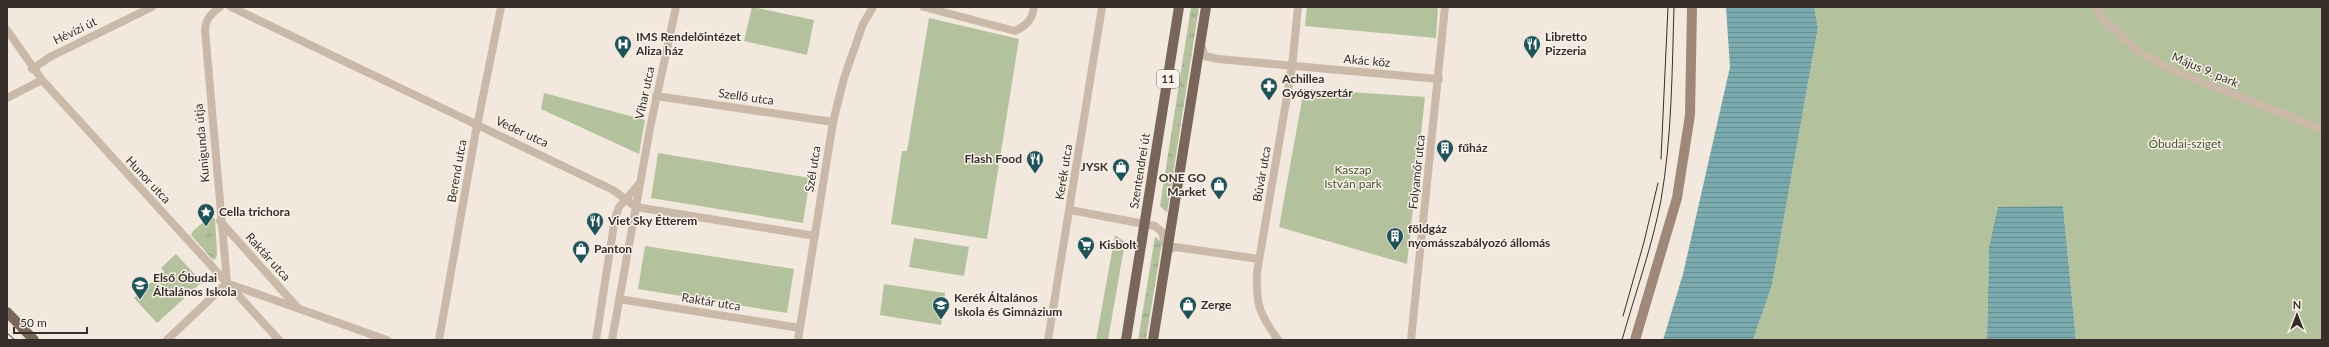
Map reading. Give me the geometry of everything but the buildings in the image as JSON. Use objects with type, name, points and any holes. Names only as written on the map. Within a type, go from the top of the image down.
[{"type":"main road","name":"Szentendrei út","points":[[1126,340],[1179,7]]},
{"type":"main road","name":"11","points":[[1153,340],[1206,7]]},
{"type":"main road","points":[[1635,340],[1678,198],[1690,115],[1692,7]]},
{"type":"main road","points":[[7,312],[34,340]]},
{"type":"street","name":"Hévízi út","points":[[32,69],[50,58],[152,7]]},
{"type":"street","name":"Kunigunda útja","points":[[220,7],[209,16],[205,23],[205,30],[220,221],[227,283]]},
{"type":"street","name":"Veder utca","points":[[230,7],[613,190],[636,206],[814,236]]},
{"type":"street","name":"Berend utca","points":[[439,340],[477,124],[501,7]]},
{"type":"street","name":"Vihar utca","points":[[612,340],[639,184],[656,96],[676,7]]},
{"type":"street","name":"Szél utca","points":[[798,340],[833,122],[844,78],[863,24],[873,7]]},
{"type":"street","points":[[924,7],[1015,31],[1026,26],[1033,17],[1034,7]]},
{"type":"street","name":"Kerék utca","points":[[1048,340],[1102,7]]},
{"type":"street","name":"Búvár utca","points":[[1278,340],[1262,317],[1258,306],[1257,286],[1259,259],[1292,67],[1298,7]]},
{"type":"street","name":"Folyamőr utca","points":[[1411,340],[1439,79],[1445,7]]},
{"type":"street","name":"Május 9. park","points":[[2095,7],[2110,26],[2139,52],[2177,72],[2322,129]]},
{"type":"street","name":"Hunor utca","points":[[7,30],[32,69],[279,340]]},
{"type":"street","name":"Akác köz","points":[[1200,41],[1205,56],[1240,62],[1439,79]]},
{"type":"street","points":[[7,98],[42,80]]},
{"type":"street","name":"Szellő utca","points":[[656,96],[833,122]]},
{"type":"street","points":[[596,340],[615,218],[619,207],[639,184]]},
{"type":"street","points":[[1070,210],[1155,226],[1162,232],[1166,243],[1167,254]]},
{"type":"street","name":"Raktár utca","points":[[220,221],[298,308]]},
{"type":"street","points":[[1167,254],[1170,250],[1176,247],[1259,259]]},
{"type":"street","name":"Raktár utca","points":[[227,283],[387,340]]},
{"type":"street","points":[[167,340],[227,283]]},
{"type":"street","name":"Raktár utca","points":[[619,299],[800,328]]},
{"type":"green space","points":[[752,7],[814,20],[807,55],[744,41]]},
{"type":"green space","points":[[1191,7],[1199,7],[1167,213],[1160,206]]},
{"type":"green space","points":[[1307,7],[1438,7],[1436,38],[1305,26]]},
{"type":"green space","name":"Óbudai-sziget","points":[[1814,7],[2322,7],[2322,340],[2076,340],[2063,206],[1989,248],[1987,340],[1753,340],[1772,285],[1818,27]]},
{"type":"green space","points":[[929,18],[1019,39],[987,239],[891,224],[902,151],[907,151]]},
{"type":"green space","name":"Kaszap István park","points":[[1304,89],[1425,97],[1407,264],[1279,227]]},
{"type":"green space","points":[[544,93],[645,120],[639,154],[541,109]]},
{"type":"green space","points":[[658,153],[810,178],[803,223],[651,198]]},
{"type":"green space","points":[[211,216],[215,219],[217,254],[216,258],[213,260],[191,235],[193,231]]},
{"type":"green space","points":[[1115,235],[1125,242],[1108,340],[1096,340]]},
{"type":"green space","points":[[1155,237],[1162,242],[1146,340],[1138,340]]},
{"type":"green space","points":[[914,238],[969,247],[964,276],[909,267]]},
{"type":"green space","points":[[645,246],[794,269],[787,313],[638,289]]},
{"type":"green space","points":[[176,254],[202,282],[157,323],[134,298],[164,271],[161,268]]},
{"type":"green space","points":[[884,284],[945,293],[941,325],[880,315]]},
{"type":"water","points":[[1726,7],[1814,7],[1818,27],[1772,285],[1753,340],[1663,340],[1683,274],[1730,67]]},
{"type":"water","points":[[2063,206],[2076,340],[1987,340],[1989,248],[1998,207]]},
{"type":"tram line","points":[[1661,159],[1668,7]]},
{"type":"tram line","points":[[1622,340],[1648,253],[1661,200],[1665,176],[1672,80],[1674,7]]},
{"type":"tram line","points":[[1623,316],[1644,242],[1658,183]]},
{"type":"tram line","points":[[7,333],[15,340]]},
{"type":"place","name":"IMS Rendelőintézet Aliza ház","points":[[623,59]]},
{"type":"place","name":"Libretto Pizzeria","points":[[1532,59]]},
{"type":"place","name":"Achillea Gyógyszertár","points":[[1269,101]]},
{"type":"place","name":"fűház","points":[[1445,163]]},
{"type":"place","name":"Flash Food","points":[[1035,174]]},
{"type":"place","name":"JYSK","points":[[1121,182]]},
{"type":"place","name":"ONE GO Market","points":[[1219,200]]},
{"type":"place","name":"Cella trichora","points":[[206,227]]},
{"type":"place","name":"Viet Sky Étterem","points":[[595,236]]},
{"type":"place","name":"földgáz nyomásszabályozó állomás","points":[[1395,251]]},
{"type":"place","name":"Kisbolt","points":[[1086,260]]},
{"type":"place","name":"Panton","points":[[581,264]]},
{"type":"place","name":"Első Óbudai Általános Iskola","points":[[140,300]]},
{"type":"place","name":"Kerék Általános Iskola és Gimnázium","points":[[941,320]]},
{"type":"place","name":"Zerge","points":[[1188,320]]}]
